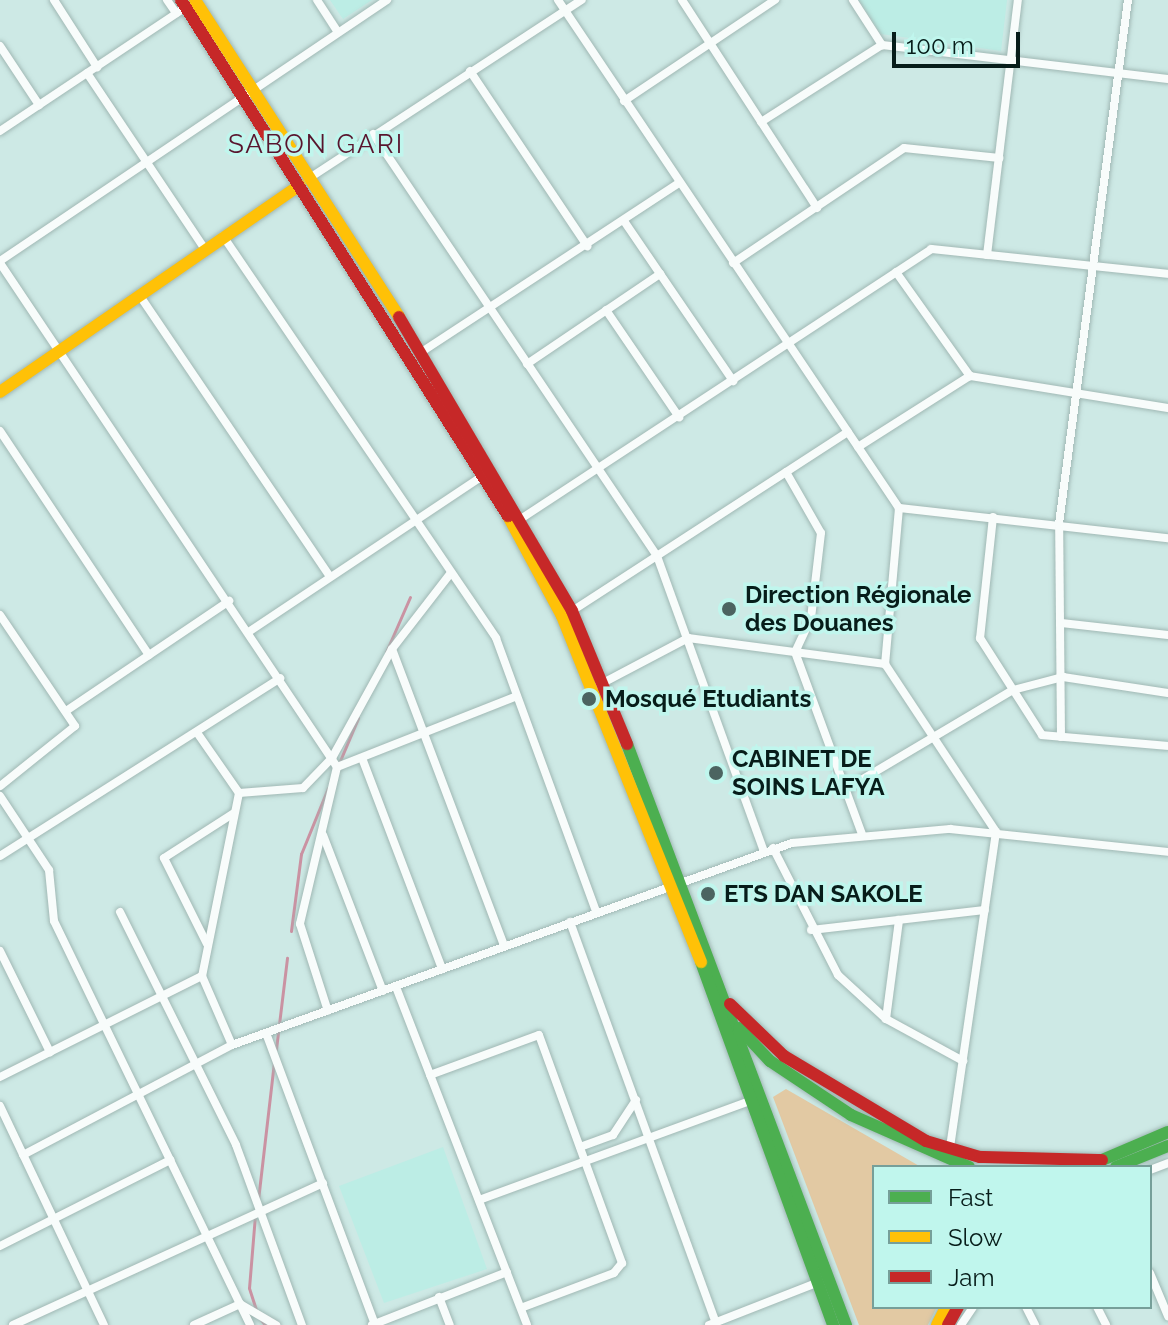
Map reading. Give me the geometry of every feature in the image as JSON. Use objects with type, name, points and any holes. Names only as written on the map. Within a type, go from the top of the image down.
[{"type":"main road","points":[[185,5],[374,286],[572,611],[723,1003],[752,1100],[821,1281],[833,1325]]},
{"type":"main road","points":[[0,392],[305,181]]},
{"type":"main road","points":[[471,443],[485,474],[518,521],[601,684]]},
{"type":"main road","points":[[678,882],[709,986],[773,1055]]},
{"type":"main road","points":[[723,1003],[735,1023],[752,1082],[752,1100]]},
{"type":"main road","points":[[735,1023],[773,1055],[890,1138],[949,1156],[965,1165]]},
{"type":"main road","points":[[752,1082],[773,1055]]},
{"type":"main road","points":[[1093,1165],[1168,1132]]},
{"type":"main road","points":[[1121,1165],[1168,1146]]},
{"type":"main road","points":[[949,1156],[1102,1160]]},
{"type":"main road","points":[[821,1281],[846,1325]]},
{"type":"street","points":[[54,0],[97,67]]},
{"type":"street","points":[[167,0],[185,5]]},
{"type":"street","points":[[317,0],[338,32]]},
{"type":"street","points":[[328,1011],[300,924],[337,767],[250,631],[0,262],[245,93],[387,0]]},
{"type":"street","points":[[558,0],[899,508],[885,664],[996,832],[949,1156]]},
{"type":"street","points":[[305,181],[582,0]]},
{"type":"street","points":[[682,0],[817,208]]},
{"type":"street","points":[[624,101],[775,0]]},
{"type":"street","points":[[853,0],[882,45]]},
{"type":"street","points":[[987,255],[1018,0]]},
{"type":"street","points":[[1061,737],[1063,677],[1059,524],[1128,0]]},
{"type":"street","points":[[0,131],[185,5]]},
{"type":"street","points":[[761,122],[882,45],[1119,69],[1168,79]]},
{"type":"street","points":[[0,46],[39,105]]},
{"type":"street","points":[[470,71],[587,246]]},
{"type":"street","points":[[87,73],[205,249]]},
{"type":"street","points":[[373,134],[657,556],[768,850],[838,975],[886,1019],[963,1061]]},
{"type":"street","points":[[733,263],[904,148],[999,158]]},
{"type":"street","points":[[417,355],[491,311],[679,183]]},
{"type":"street","points":[[624,221],[733,381]]},
{"type":"street","points":[[223,236],[413,522],[496,638],[596,912]]},
{"type":"street","points":[[518,521],[931,249],[1168,274]]},
{"type":"street","points":[[896,272],[970,376],[1075,397],[1168,408]]},
{"type":"street","points":[[527,364],[660,274]]},
{"type":"street","points":[[140,296],[330,577]]},
{"type":"street","points":[[606,310],[679,417]]},
{"type":"street","points":[[858,447],[970,376]]},
{"type":"street","points":[[0,431],[149,655]]},
{"type":"street","points":[[572,611],[848,432]]},
{"type":"street","points":[[786,472],[821,533],[811,618],[795,652],[862,834]]},
{"type":"street","points":[[250,631],[485,474]]},
{"type":"street","points":[[899,508],[1168,538]]},
{"type":"street","points":[[993,517],[980,638],[1042,735],[1168,746]]},
{"type":"street","points":[[239,793],[303,788],[332,758],[392,649],[450,574]]},
{"type":"street","points":[[66,711],[229,601]]},
{"type":"street","points":[[0,786],[70,734],[75,726],[2,621]]},
{"type":"street","points":[[1061,623],[1168,635]]},
{"type":"street","points":[[601,684],[688,638],[885,664]]},
{"type":"street","points":[[392,649],[427,733],[504,946]]},
{"type":"street","points":[[846,789],[935,742],[1013,690],[1063,677],[1168,693]]},
{"type":"street","points":[[0,856],[198,734],[280,678]]},
{"type":"street","points":[[337,767],[517,696]]},
{"type":"street","points":[[198,734],[239,793],[202,976],[232,1045]]},
{"type":"street","points":[[362,758],[442,969]]},
{"type":"street","points":[[0,796],[55,884],[54,921],[250,1325]]},
{"type":"street","points":[[208,944],[164,858],[234,813]]},
{"type":"street","points":[[23,1155],[232,1045],[768,850],[862,834],[996,832],[1168,852]]},
{"type":"street","points":[[322,834],[383,991]]},
{"type":"street","points":[[811,930],[985,910]]},
{"type":"street","points":[[120,912],[196,1063],[261,1211],[302,1325]]},
{"type":"street","points":[[886,1019],[899,920]]},
{"type":"street","points":[[570,922],[650,1139],[712,1324],[821,1281]]},
{"type":"street","points":[[0,951],[50,1052]]},
{"type":"street","points":[[0,1077],[202,976]]},
{"type":"street","points":[[396,987],[527,1325]]},
{"type":"street","points":[[266,1033],[374,1324],[507,1272]]},
{"type":"street","points":[[430,1075],[539,1035],[586,1162],[620,1270],[521,1308]]},
{"type":"street","points":[[580,1147],[613,1135],[636,1100]]},
{"type":"street","points":[[479,1200],[752,1100]]},
{"type":"street","points":[[0,1106],[104,1325]]},
{"type":"street","points":[[613,1135],[619,1150]]},
{"type":"street","points":[[0,1246],[170,1160]]},
{"type":"street","points":[[1165,1164],[1168,1175]]},
{"type":"street","points":[[13,1325],[323,1183]]},
{"type":"street","points":[[1152,1276],[1165,1298],[1168,1316]]},
{"type":"street","points":[[439,1297],[450,1325]]},
{"type":"street","points":[[194,1325],[240,1304]]},
{"type":"street","points":[[240,1304],[276,1325]]},
{"type":"shaded area","points":[[330,0],[372,0],[343,19]]},
{"type":"shaded area","points":[[859,0],[1007,0],[1001,51],[881,34]]},
{"type":"shaded area","points":[[786,1089],[918,1165],[872,1165],[872,1309],[936,1309],[928,1325],[859,1325],[773,1097]]},
{"type":"shaded area","points":[[443,1147],[487,1269],[384,1303],[339,1186]]},
{"type":"waterway","points":[[386,652],[410,597]]},
{"type":"waterway","points":[[339,763],[358,718]]},
{"type":"waterway","points":[[291,931],[301,854],[328,788]]},
{"type":"waterway","points":[[276,1049],[287,958]]},
{"type":"waterway","points":[[258,1200],[274,1061]]},
{"type":"waterway","points":[[255,1215],[249,1288],[256,1309]]},
{"type":"waterway","points":[[259,1317],[265,1325]]},
{"type":"traffic: fast","points":[[627,744],[846,1325]]},
{"type":"traffic: fast","points":[[701,962],[833,1325]]},
{"type":"traffic: fast","points":[[739,1028],[770,1061],[851,1115],[964,1165]]},
{"type":"traffic: fast","points":[[1095,1163],[1168,1132]]},
{"type":"traffic: fast","points":[[1121,1165],[1168,1146]]},
{"type":"traffic: slow","points":[[195,0],[399,317]]},
{"type":"traffic: slow","points":[[0,392],[300,185]]},
{"type":"traffic: slow","points":[[508,516],[562,616],[701,962]]},
{"type":"traffic: slow","points":[[937,1325],[945,1309]]},
{"type":"traffic: jam","points":[[181,0],[508,516]]},
{"type":"traffic: jam","points":[[399,317],[572,611],[627,744]]},
{"type":"traffic: jam","points":[[730,1004],[784,1056],[926,1141],[980,1157],[1102,1160]]},
{"type":"traffic: jam","points":[[948,1325],[957,1309]]},
{"type":"place","name":"Direction Régionale des Douanes","points":[[729,609]]},
{"type":"place","name":"Mosqué Etudiants","points":[[589,699]]},
{"type":"place","name":"CABINET DE SOINS LAFYA","points":[[716,773]]},
{"type":"place","name":"ETS DAN SAKOLE","points":[[708,894]]},
{"type":"district","name":"SABON GARI","points":[[316,145]]}]
